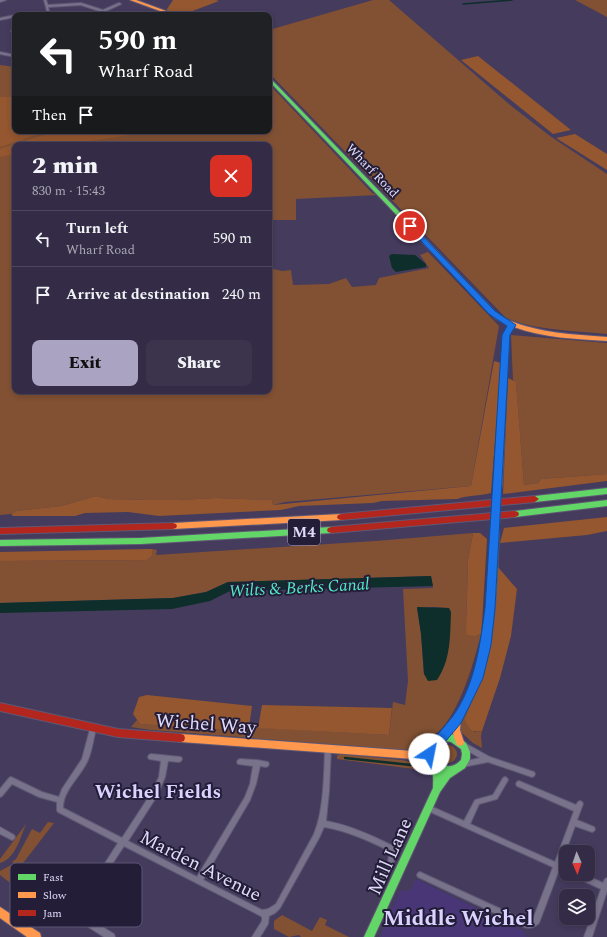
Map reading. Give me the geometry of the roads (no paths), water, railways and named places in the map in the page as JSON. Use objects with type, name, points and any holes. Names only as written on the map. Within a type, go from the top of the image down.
[{"type":"main road","points":[[132,0],[166,12]]},
{"type":"main road","name":"Wharf Road","points":[[272,81],[487,308],[500,319],[512,325],[546,333],[607,339]]},
{"type":"main road","points":[[413,755],[431,746],[435,741],[441,738],[457,719],[472,692],[483,656],[490,608],[506,335],[512,325]]},
{"type":"main road","name":"M4","points":[[0,531],[182,527],[307,520],[424,511],[607,491]]},
{"type":"main road","name":"M4","points":[[0,543],[172,540],[311,532],[502,516],[607,503]]},
{"type":"main road","name":"Wichel Way","points":[[0,707],[24,711],[93,729],[141,735],[413,755],[435,765]]},
{"type":"main road","points":[[457,719],[456,728],[466,754],[463,764]]},
{"type":"main road","points":[[441,738],[451,738],[461,743]]},
{"type":"main road","name":"Mill Lane","points":[[431,746],[430,756],[435,765],[438,779],[437,789]]},
{"type":"main road","name":"Mill Lane","points":[[369,937],[437,789],[455,769],[463,764]]},
{"type":"main road","points":[[435,765],[444,770],[455,769]]},
{"type":"main road","points":[[0,912],[10,919]]},
{"type":"main road","points":[[22,927],[36,937]]},
{"type":"street","points":[[0,1],[5,0]]},
{"type":"street","points":[[45,0],[48,12]]},
{"type":"street","points":[[47,6],[72,2],[104,11],[120,4]]},
{"type":"street","points":[[0,19],[12,17]]},
{"type":"street","points":[[0,54],[12,56]]},
{"type":"street","points":[[0,794],[11,780],[41,795],[60,800],[77,775],[86,758],[93,729]]},
{"type":"street","points":[[461,743],[488,759],[532,774]]},
{"type":"street","name":"Marden Avenue","points":[[60,800],[60,810],[63,813],[261,913],[266,914],[278,906],[317,836],[322,824],[326,791],[328,748]]},
{"type":"street","points":[[151,757],[179,758]]},
{"type":"street","points":[[109,863],[156,794],[162,777],[165,758]]},
{"type":"street","points":[[463,764],[488,759]]},
{"type":"street","points":[[240,762],[266,764]]},
{"type":"street","points":[[198,881],[248,798],[253,784],[257,763]]},
{"type":"street","points":[[466,825],[477,802],[495,798],[505,780]]},
{"type":"street","points":[[420,875],[525,924],[530,925],[536,921],[579,806],[519,784]]},
{"type":"street","points":[[428,808],[559,867]]},
{"type":"street","points":[[383,878],[391,861],[394,850],[408,822]]},
{"type":"street","points":[[574,822],[592,829]]},
{"type":"street","points":[[322,824],[337,826],[358,832],[394,850]]},
{"type":"street","points":[[0,830],[12,836]]},
{"type":"street","points":[[588,937],[606,884],[595,880]]},
{"type":"street","points":[[256,937],[264,922],[266,914]]},
{"type":"street","points":[[95,927],[111,937]]},
{"type":"water","points":[[392,254],[415,255],[426,264],[426,267],[396,272],[392,268],[389,256]]},
{"type":"water","name":"Wilts & Berks Canal","points":[[431,576],[433,586],[230,591],[210,601],[172,609],[0,613],[0,603],[173,598],[206,592],[228,582]]},
{"type":"water","points":[[417,607],[449,608],[451,612],[449,648],[442,672],[437,680],[428,681],[424,674]]},
{"type":"waterway","points":[[463,4],[512,0]]},
{"type":"waterway","points":[[345,758],[411,765]]},
{"type":"district","name":"Wichel Fields","points":[[158,791]]},
{"type":"district","name":"Middle Wichel","points":[[458,917]]}]
